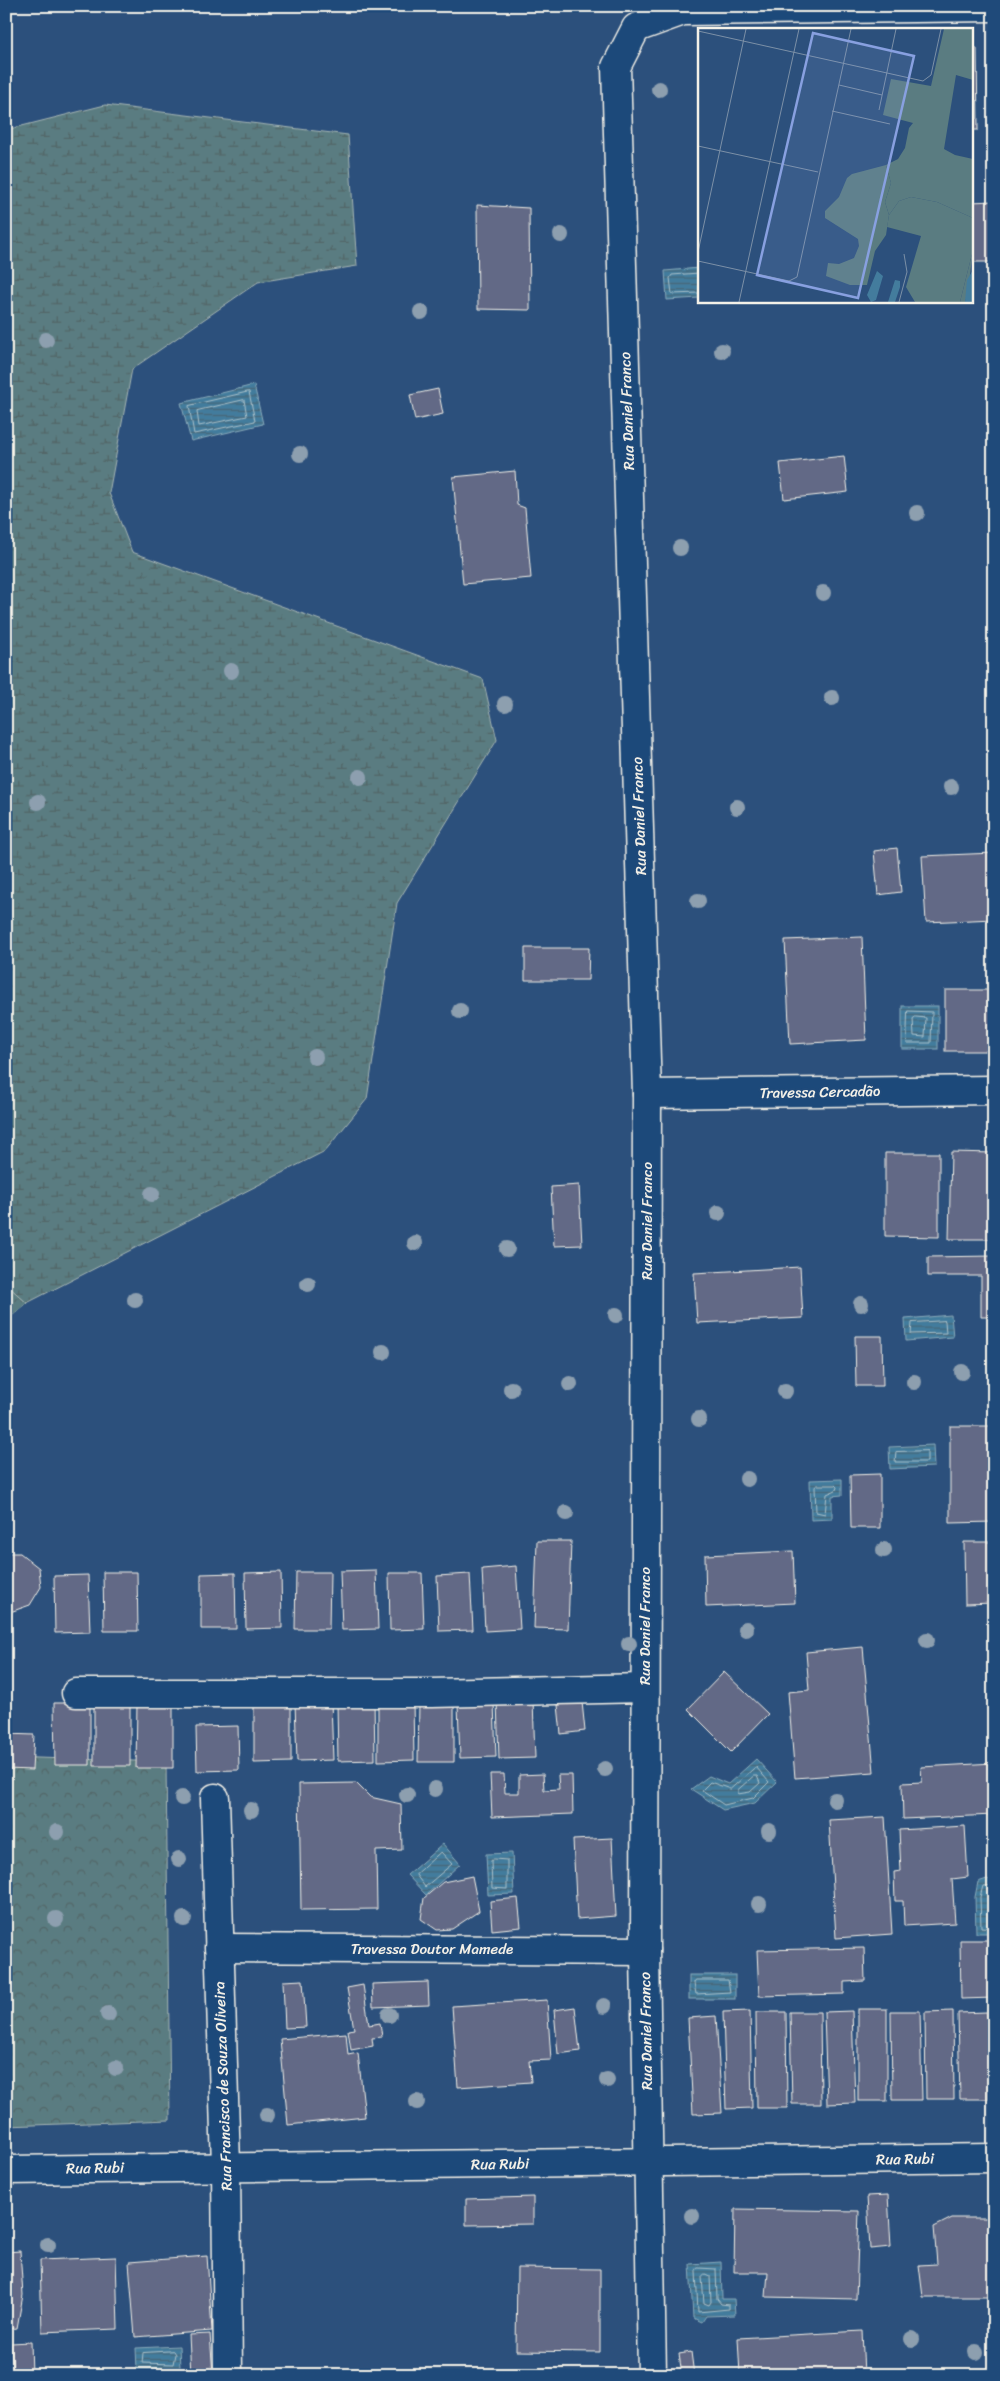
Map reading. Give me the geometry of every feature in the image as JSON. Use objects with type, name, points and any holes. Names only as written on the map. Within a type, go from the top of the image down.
[{"type":"street","name":"Rua Daniel Franco","points":[[652,2375],[645,1951],[647,1094],[616,67],[636,28],[683,11],[994,7]]},
{"type":"street","name":"Travessa Cercadão","points":[[647,1094],[994,1090]]},
{"type":"street","points":[[76,1693],[432,1693],[645,1688]]},
{"type":"street","name":"Rua Francisco de Souza Oliveira","points":[[215,1798],[226,2166],[228,2375]]},
{"type":"street","name":"Travessa Doutor Mamede","points":[[219,1948],[645,1951]]},
{"type":"street","name":"Rua Rubi","points":[[6,2170],[994,2158]]},
{"type":"green space","points":[[105,105],[348,135],[357,266],[258,282],[132,369],[109,493],[132,552],[483,679],[497,740],[397,903],[367,1099],[325,1151],[27,1303],[6,1284],[6,130]]},
{"type":"green space","points":[[6,1284],[27,1303],[6,1321]]},
{"type":"green space","points":[[6,1757],[166,1762],[170,2120],[6,2126]]},
{"type":"water","points":[[698,268],[698,298],[667,300],[665,271]]},
{"type":"water","points":[[254,385],[263,424],[191,441],[181,403]]},
{"type":"water","points":[[902,1006],[938,1006],[938,1049],[902,1049]]},
{"type":"water","points":[[951,1315],[953,1337],[906,1341],[905,1319]]},
{"type":"water","points":[[933,1445],[934,1467],[890,1469],[889,1447]]},
{"type":"water","points":[[842,1479],[842,1495],[832,1496],[832,1519],[811,1520],[810,1480]]},
{"type":"water","points":[[6,1699],[11,1699],[11,1719],[6,1719]]},
{"type":"water","points":[[756,1759],[777,1782],[755,1803],[723,1810],[691,1789],[709,1776],[728,1784]]},
{"type":"water","points":[[443,1844],[460,1864],[426,1895],[407,1875]]},
{"type":"water","points":[[512,1853],[514,1894],[488,1895],[486,1854]]},
{"type":"water","points":[[987,1879],[994,1881],[994,1933],[976,1933],[975,1897],[978,1882]]},
{"type":"water","points":[[689,1975],[735,1975],[735,1999],[689,1999]]},
{"type":"water","points":[[721,2262],[722,2299],[734,2299],[735,2315],[706,2316],[702,2322],[693,2318],[690,2264]]},
{"type":"water","points":[[179,2346],[180,2368],[137,2370],[136,2348]]},
{"type":"building","points":[[972,48],[977,48],[978,130],[972,130]]},
{"type":"building","points":[[994,201],[994,262],[972,262],[972,202]]},
{"type":"building","points":[[477,205],[529,208],[530,310],[478,309]]},
{"type":"building","points":[[438,389],[443,414],[415,420],[410,395]]},
{"type":"building","points":[[844,456],[848,492],[784,499],[780,463]]},
{"type":"building","points":[[515,471],[517,505],[525,508],[531,578],[463,584],[453,477]]},
{"type":"building","points":[[897,848],[901,892],[878,895],[874,851]]},
{"type":"building","points":[[994,853],[994,919],[926,922],[922,856]]},
{"type":"building","points":[[862,937],[866,1040],[790,1044],[785,940]]},
{"type":"building","points":[[525,948],[589,948],[588,980],[525,980]]},
{"type":"building","points":[[945,990],[994,990],[994,1051],[945,1051]]},
{"type":"building","points":[[951,1152],[994,1153],[994,1239],[949,1239]]},
{"type":"building","points":[[885,1153],[939,1153],[939,1237],[885,1236]]},
{"type":"building","points":[[579,1185],[582,1245],[554,1246],[551,1187]]},
{"type":"building","points":[[994,1256],[994,1317],[981,1317],[981,1276],[928,1276],[928,1257]]},
{"type":"building","points":[[800,1267],[803,1318],[697,1323],[694,1273]]},
{"type":"building","points":[[855,1336],[882,1336],[883,1386],[856,1386]]},
{"type":"building","points":[[950,1426],[994,1426],[994,1522],[950,1523]]},
{"type":"building","points":[[880,1474],[880,1528],[851,1528],[850,1475]]},
{"type":"building","points":[[537,1541],[571,1541],[568,1629],[534,1628]]},
{"type":"building","points":[[964,1542],[994,1542],[994,1603],[965,1604]]},
{"type":"building","points":[[793,1551],[795,1603],[706,1607],[705,1555]]},
{"type":"building","points":[[6,1553],[20,1553],[39,1568],[41,1587],[30,1605],[13,1611],[6,1611]]},
{"type":"building","points":[[516,1566],[520,1629],[485,1631],[482,1569]]},
{"type":"building","points":[[376,1570],[378,1629],[342,1630],[340,1571]]},
{"type":"building","points":[[103,1572],[137,1572],[138,1631],[104,1631]]},
{"type":"building","points":[[281,1572],[282,1628],[246,1629],[245,1573]]},
{"type":"building","points":[[296,1572],[330,1572],[329,1629],[295,1629]]},
{"type":"building","points":[[235,1573],[236,1629],[201,1629],[201,1574]]},
{"type":"building","points":[[389,1573],[422,1573],[424,1629],[390,1630]]},
{"type":"building","points":[[470,1574],[473,1630],[439,1631],[437,1576]]},
{"type":"building","points":[[88,1575],[90,1632],[55,1633],[54,1576]]},
{"type":"building","points":[[863,1647],[874,1772],[795,1778],[788,1692],[809,1690],[806,1652]]},
{"type":"building","points":[[724,1672],[768,1714],[731,1752],[688,1709]]},
{"type":"building","points":[[533,1700],[535,1758],[499,1759],[497,1701]]},
{"type":"building","points":[[331,1701],[333,1760],[297,1761],[295,1703]]},
{"type":"building","points":[[291,1702],[291,1762],[254,1763],[254,1703]]},
{"type":"building","points":[[337,1702],[374,1702],[375,1760],[338,1761]]},
{"type":"building","points":[[413,1702],[414,1760],[378,1761],[378,1703]]},
{"type":"building","points":[[582,1702],[585,1731],[561,1734],[558,1705]]},
{"type":"building","points":[[54,1703],[90,1703],[90,1765],[55,1765]]},
{"type":"building","points":[[94,1703],[130,1704],[130,1766],[94,1766]]},
{"type":"building","points":[[137,1703],[173,1703],[173,1768],[136,1768]]},
{"type":"building","points":[[419,1703],[454,1704],[454,1762],[418,1762]]},
{"type":"building","points":[[494,1703],[496,1757],[460,1758],[458,1704]]},
{"type":"building","points":[[238,1726],[239,1770],[197,1771],[196,1727]]},
{"type":"building","points":[[6,1734],[34,1735],[32,1770],[6,1769]]},
{"type":"building","points":[[994,1763],[994,1815],[903,1819],[902,1783],[922,1782],[921,1767]]},
{"type":"building","points":[[490,1774],[504,1774],[505,1793],[519,1793],[519,1775],[543,1774],[544,1790],[559,1789],[558,1775],[572,1775],[573,1814],[492,1817]]},
{"type":"building","points":[[356,1783],[370,1797],[401,1804],[402,1850],[376,1851],[377,1909],[301,1910],[299,1784]]},
{"type":"building","points":[[885,1817],[892,1934],[836,1938],[829,1820]]},
{"type":"building","points":[[965,1826],[968,1877],[952,1879],[955,1923],[904,1926],[903,1901],[895,1901],[894,1872],[901,1871],[899,1830]]},
{"type":"building","points":[[612,1838],[616,1916],[577,1919],[573,1840]]},
{"type":"building","points":[[472,1876],[479,1911],[452,1929],[437,1930],[421,1919],[424,1898],[443,1882]]},
{"type":"building","points":[[518,1898],[521,1927],[492,1930],[490,1901]]},
{"type":"building","points":[[960,1940],[994,1940],[994,1998],[961,1999]]},
{"type":"building","points":[[864,1948],[865,1981],[844,1982],[844,1994],[759,1996],[757,1950]]},
{"type":"building","points":[[303,1980],[306,2027],[285,2028],[283,1981]]},
{"type":"building","points":[[428,1982],[429,2005],[373,2007],[372,1984]]},
{"type":"building","points":[[363,1985],[369,2025],[380,2023],[382,2037],[372,2038],[373,2046],[351,2050],[348,2030],[354,2029],[347,1988]]},
{"type":"building","points":[[547,2000],[551,2060],[529,2061],[531,2082],[458,2087],[452,2006]]},
{"type":"building","points":[[575,2007],[580,2051],[558,2054],[554,2010]]},
{"type":"building","points":[[858,2009],[887,2009],[887,2101],[858,2101]]},
{"type":"building","points":[[750,2011],[752,2108],[726,2109],[723,2012]]},
{"type":"building","points":[[852,2011],[855,2103],[827,2104],[824,2012]]},
{"type":"building","points":[[891,2011],[920,2011],[922,2100],[892,2100]]},
{"type":"building","points":[[953,2011],[954,2099],[926,2099],[925,2012]]},
{"type":"building","points":[[991,2011],[994,2011],[994,2102],[993,2102]]},
{"type":"building","points":[[756,2012],[786,2012],[787,2108],[757,2108]]},
{"type":"building","points":[[790,2012],[820,2012],[821,2104],[792,2104]]},
{"type":"building","points":[[987,2012],[989,2099],[960,2099],[958,2013]]},
{"type":"building","points":[[716,2016],[722,2113],[693,2114],[688,2018]]},
{"type":"building","points":[[346,2033],[348,2055],[358,2053],[365,2117],[288,2125],[280,2039]]},
{"type":"building","points":[[888,2195],[891,2247],[870,2249],[867,2196]]},
{"type":"building","points":[[533,2197],[533,2224],[466,2225],[466,2199]]},
{"type":"building","points":[[735,2209],[859,2211],[856,2299],[766,2297],[768,2272],[734,2272]]},
{"type":"building","points":[[952,2218],[994,2218],[994,2297],[923,2297],[919,2265],[937,2264],[934,2227]]},
{"type":"building","points":[[20,2251],[23,2295],[17,2328],[6,2329],[6,2252]]},
{"type":"building","points":[[207,2256],[212,2331],[135,2337],[129,2262]]},
{"type":"building","points":[[116,2257],[118,2329],[42,2332],[40,2260]]},
{"type":"building","points":[[517,2268],[600,2269],[600,2352],[516,2351]]},
{"type":"building","points":[[862,2331],[864,2375],[740,2375],[738,2338]]},
{"type":"building","points":[[210,2334],[213,2375],[191,2375],[189,2335]]},
{"type":"building","points":[[31,2342],[32,2375],[13,2375],[11,2343]]},
{"type":"building","points":[[691,2352],[694,2375],[682,2375],[679,2354]]},
{"type":"building","points":[[430,2373],[430,2375],[397,2375]]}]
